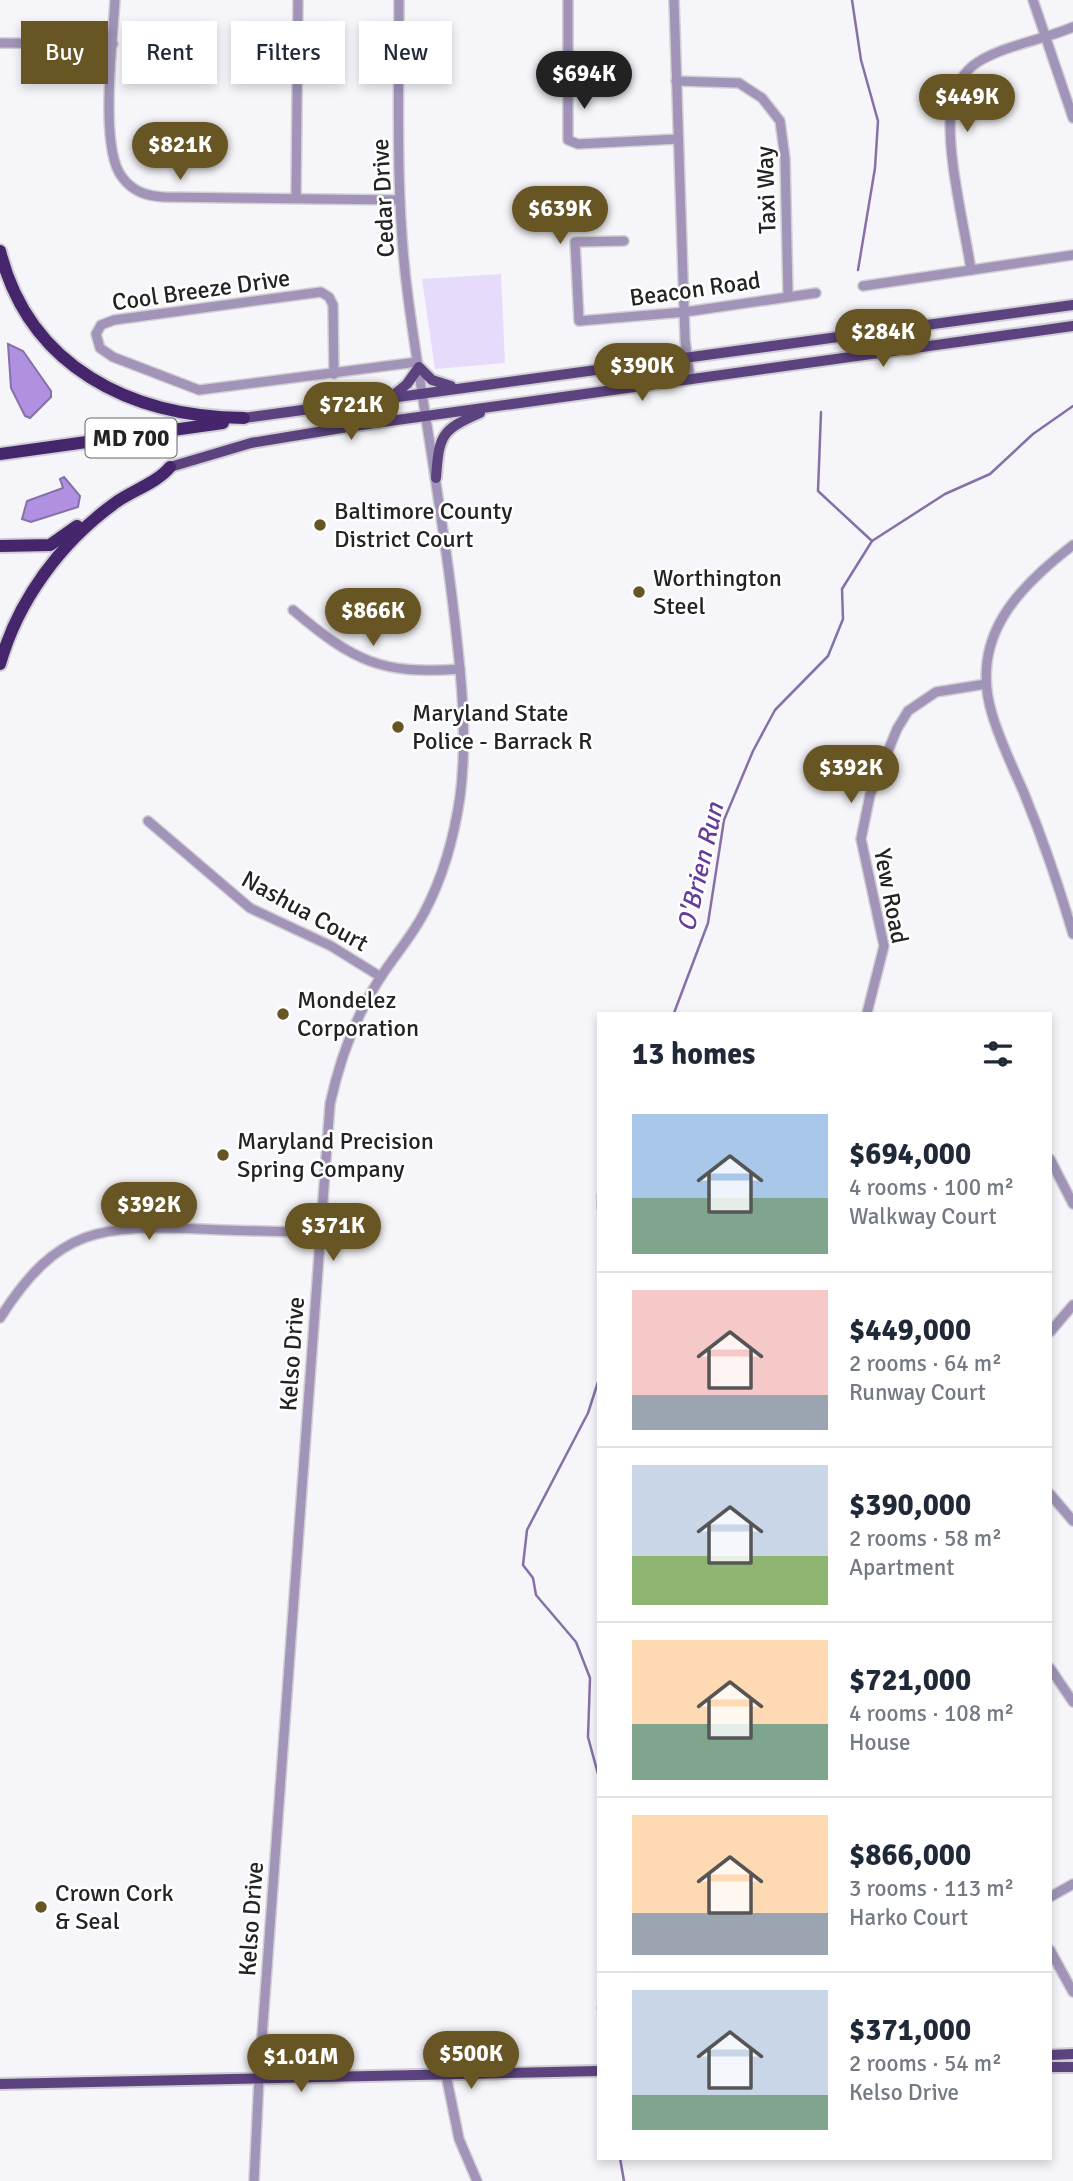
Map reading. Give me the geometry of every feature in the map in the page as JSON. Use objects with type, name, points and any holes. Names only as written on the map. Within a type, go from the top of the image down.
[{"type":"highway","points":[[0,251],[7,279],[32,323],[63,357],[90,379],[116,393],[167,411],[208,418],[244,418]]},
{"type":"highway","name":"MD 700","points":[[0,454],[116,440],[244,418]]},
{"type":"highway","points":[[0,664],[20,613],[58,557],[100,514],[170,467]]},
{"type":"highway","name":"MD 700","points":[[0,546],[25,547],[55,543],[114,496],[170,467]]},
{"type":"main road","name":"MD 700","points":[[244,418],[1073,305]]},
{"type":"main road","name":"MD 700","points":[[170,467],[251,443],[1073,326]]},
{"type":"main road","points":[[390,398],[407,384],[418,365],[432,380],[462,388]]},
{"type":"main road","points":[[436,478],[438,446],[444,433],[458,423],[492,408]]},
{"type":"main road","points":[[1052,2055],[1073,2054]]},
{"type":"main road","points":[[1052,2067],[1073,2067]]},
{"type":"main road","points":[[0,2084],[597,2071]]},
{"type":"street","points":[[115,0],[110,138],[117,169],[129,185],[143,194],[164,197],[400,200]]},
{"type":"street","points":[[296,198],[298,0]]},
{"type":"street","name":"Cedar Drive","points":[[399,0],[400,200],[422,393]]},
{"type":"street","points":[[568,0],[568,140],[578,144],[678,139]]},
{"type":"street","points":[[674,0],[685,312],[690,380]]},
{"type":"street","points":[[1033,0],[1073,118]]},
{"type":"street","points":[[971,270],[953,152],[952,98],[963,75],[977,62],[1073,27]]},
{"type":"street","points":[[0,44],[113,44]]},
{"type":"street","name":"Taxi Way","points":[[676,81],[740,83],[762,98],[780,121],[785,158],[788,295]]},
{"type":"street","name":"Beacon Road","points":[[624,241],[575,242],[579,321],[685,312],[816,293]]},
{"type":"street","points":[[863,286],[1073,255]]},
{"type":"street","name":"Cool Breeze Drive","points":[[334,374],[333,304],[329,297],[321,292],[114,320],[101,325],[96,334],[100,348],[113,357],[199,390],[418,365]]},
{"type":"street","name":"Kelso Drive","points":[[254,2181],[259,2078],[327,1132],[335,1079],[355,1023],[381,977],[424,914],[447,858],[463,769],[460,669],[436,478],[422,393]]},
{"type":"street","points":[[1073,545],[1030,581],[1008,606],[992,638],[986,684],[992,714],[1050,859],[1073,934]]},
{"type":"street","points":[[293,610],[344,650],[376,665],[416,670],[460,669]]},
{"type":"street","name":"Yew Road","points":[[867,1012],[884,946],[861,839],[870,795],[897,729],[908,711],[936,692],[986,684]]},
{"type":"street","name":"Nashua Court","points":[[148,821],[250,908],[331,946],[381,977]]},
{"type":"street","points":[[1052,1162],[1073,1204]]},
{"type":"street","points":[[0,1318],[26,1280],[41,1265],[73,1242],[93,1234],[120,1227],[320,1233]]},
{"type":"street","points":[[1052,1330],[1073,1305]]},
{"type":"street","points":[[1052,1496],[1073,1521]]},
{"type":"street","points":[[1052,1671],[1072,1698]]},
{"type":"street","points":[[1052,1896],[1073,1884]]},
{"type":"street","points":[[1052,1954],[1073,1992]]},
{"type":"street","points":[[446,2076],[459,2139],[477,2181]]},
{"type":"shaded area","points":[[501,274],[505,363],[435,369],[422,279]]},
{"type":"shaded area","points":[[8,344],[23,351],[51,391],[51,397],[30,418],[25,416],[11,388]]},
{"type":"shaded area","points":[[64,477],[80,496],[78,507],[31,522],[22,519],[27,501],[63,488],[60,479]]},
{"type":"waterway","name":"O'Brien Run","points":[[852,0],[861,60],[878,121],[875,168],[858,270]]},
{"type":"waterway","points":[[872,541],[945,494],[990,474],[1033,434],[1073,406]]},
{"type":"waterway","name":"O'Brien Run","points":[[674,1012],[708,923],[724,820],[753,751],[775,710],[828,656],[843,619],[842,589],[872,541],[818,491],[821,412]]},
{"type":"waterway","name":"O'Brien Run","points":[[597,1385],[588,1413],[527,1530],[523,1565],[533,1578],[536,1595],[576,1642],[590,1678],[588,1737],[597,1770]]},
{"type":"waterway","points":[[620,2160],[624,2181]]},
{"type":"place","name":"Baltimore County District Court","points":[[320,525]]},
{"type":"place","name":"Worthington Steel","points":[[639,592]]},
{"type":"place","name":"Maryland State Police - Barrack R","points":[[398,727]]},
{"type":"place","name":"Mondelez Corporation","points":[[283,1014]]},
{"type":"place","name":"Maryland Precision Spring Company","points":[[223,1155]]},
{"type":"place","name":"Crown Cork & Seal","points":[[41,1907]]}]
